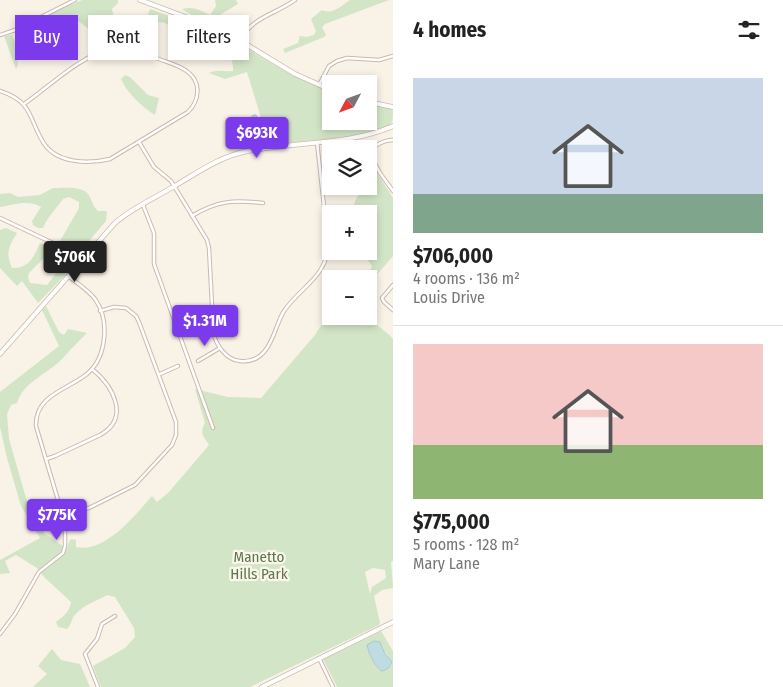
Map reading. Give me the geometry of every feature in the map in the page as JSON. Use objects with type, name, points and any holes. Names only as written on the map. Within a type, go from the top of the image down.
[{"type":"street","points":[[0,35],[15,30],[75,0]]},
{"type":"street","points":[[140,0],[181,15]]},
{"type":"street","points":[[249,27],[295,0]]},
{"type":"street","points":[[249,46],[283,68],[322,86]]},
{"type":"street","points":[[0,92],[14,96],[24,104],[43,143],[54,153],[67,159],[95,161],[110,159],[180,117],[193,107],[198,90],[188,71],[137,51],[119,47],[112,48],[81,62],[24,104]]},
{"type":"street","points":[[319,85],[329,66],[337,61],[347,58],[379,60],[393,56]]},
{"type":"street","points":[[378,103],[393,106]]},
{"type":"street","points":[[0,354],[115,223],[130,212],[215,162],[232,155],[264,148],[360,137],[392,125]]},
{"type":"street","points":[[393,140],[376,146],[370,154],[380,173],[393,191]]},
{"type":"street","points":[[139,142],[154,167],[175,186],[207,240],[213,330],[220,348],[236,361],[257,358],[267,348],[285,310],[323,268],[328,252],[328,243],[317,142]]},
{"type":"street","points":[[192,216],[224,201],[264,203]]},
{"type":"street","points":[[143,205],[154,233],[154,264],[213,428]]},
{"type":"street","points":[[0,218],[55,244],[79,264]]},
{"type":"street","points":[[68,276],[91,295],[98,305],[104,328],[104,338],[100,355],[92,369],[80,379],[45,400],[38,411],[36,426],[58,500],[71,509],[76,510],[89,508],[135,485],[172,444],[176,435],[176,422],[160,374],[136,316],[126,308],[121,307],[100,311]]},
{"type":"street","points":[[393,285],[382,298],[393,310]]},
{"type":"street","points":[[198,361],[220,348]]},
{"type":"street","points":[[160,374],[178,366]]},
{"type":"street","points":[[46,459],[106,432],[115,420],[116,405],[110,388],[103,378],[92,369]]},
{"type":"street","points":[[0,634],[15,614],[40,571],[63,553],[65,525],[71,509]]},
{"type":"street","points":[[98,687],[85,654],[98,636],[102,624],[115,616]]},
{"type":"street","points":[[262,687],[393,622]]},
{"type":"street","points":[[319,658],[333,687]]},
{"type":"green space","points":[[82,0],[118,0],[118,3],[112,9],[113,15],[88,15],[88,28],[78,21],[78,15],[47,15]]},
{"type":"green space","points":[[215,0],[236,0],[238,4],[221,15],[210,15],[216,6]]},
{"type":"green space","points":[[350,0],[389,0],[325,24],[322,27],[326,35],[324,37],[285,53],[283,49],[298,43],[300,36],[314,35],[316,31],[311,19],[322,10],[333,11]]},
{"type":"green space","points":[[193,8],[210,15],[192,15],[182,9]]},
{"type":"green space","points":[[150,9],[168,15],[168,25],[158,22],[158,15],[148,15]]},
{"type":"green space","points":[[12,35],[15,42],[15,60],[18,60],[16,69],[4,36]]},
{"type":"green space","points":[[249,50],[294,76],[322,88],[322,130],[376,130],[354,135],[269,144],[247,72],[225,79],[209,73],[233,71],[231,60],[249,60]]},
{"type":"green space","points":[[125,75],[130,77],[148,95],[159,98],[155,115],[140,104],[127,90],[121,79]]},
{"type":"green space","points":[[378,106],[390,108],[393,111],[392,122],[378,129]]},
{"type":"green space","points":[[377,173],[393,198],[393,256],[377,275],[377,270],[370,270],[372,266],[368,260],[377,260],[377,205],[354,205],[359,195],[377,195]]},
{"type":"green space","points":[[53,188],[80,189],[89,195],[94,207],[98,211],[107,211],[106,221],[77,255],[60,241],[79,208],[79,202],[69,197],[63,199],[43,228],[33,225],[32,221],[41,207],[37,205],[21,203],[0,207],[0,194],[10,193],[18,197],[40,195]]},
{"type":"green space","points":[[6,228],[17,233],[8,254],[12,268],[18,268],[27,264],[33,258],[40,243],[53,249],[29,273],[30,283],[47,285],[60,268],[65,267],[65,275],[38,303],[22,281],[17,286],[0,268],[0,230]]},
{"type":"green space","name":"Manetto Hills Park","points":[[46,306],[59,332],[64,335],[68,329],[87,333],[57,364],[25,389],[17,403],[11,405],[7,414],[9,439],[28,505],[40,521],[44,533],[67,549],[71,539],[76,540],[76,547],[87,547],[108,539],[128,523],[152,496],[157,502],[169,492],[209,445],[203,435],[202,430],[205,423],[195,389],[228,397],[261,398],[315,335],[322,324],[377,325],[387,333],[393,339],[393,561],[391,562],[393,588],[382,590],[374,596],[379,625],[250,687],[101,687],[93,666],[125,648],[135,637],[134,628],[115,597],[107,595],[82,608],[67,629],[58,627],[56,622],[68,611],[71,602],[37,568],[16,555],[5,561],[10,573],[0,574],[0,560],[40,538],[21,506],[7,458],[0,427],[0,392],[59,346],[42,310]],"holes":[[[373,568],[385,570],[386,578],[372,587],[370,594],[365,572]]]},
{"type":"green space","points":[[381,631],[393,651],[393,687],[337,687],[323,659]],"holes":[[[367,645],[382,645],[392,665],[380,671],[372,659]]]},
{"type":"green space","points":[[52,649],[61,660],[80,664],[90,687],[33,687],[47,674],[38,666]]},
{"type":"water","points":[[253,115],[256,115],[258,120],[252,127],[238,136],[226,139],[226,137]]},
{"type":"water","points":[[374,641],[380,642],[385,654],[392,662],[389,667],[381,671],[374,663],[367,645]]}]
